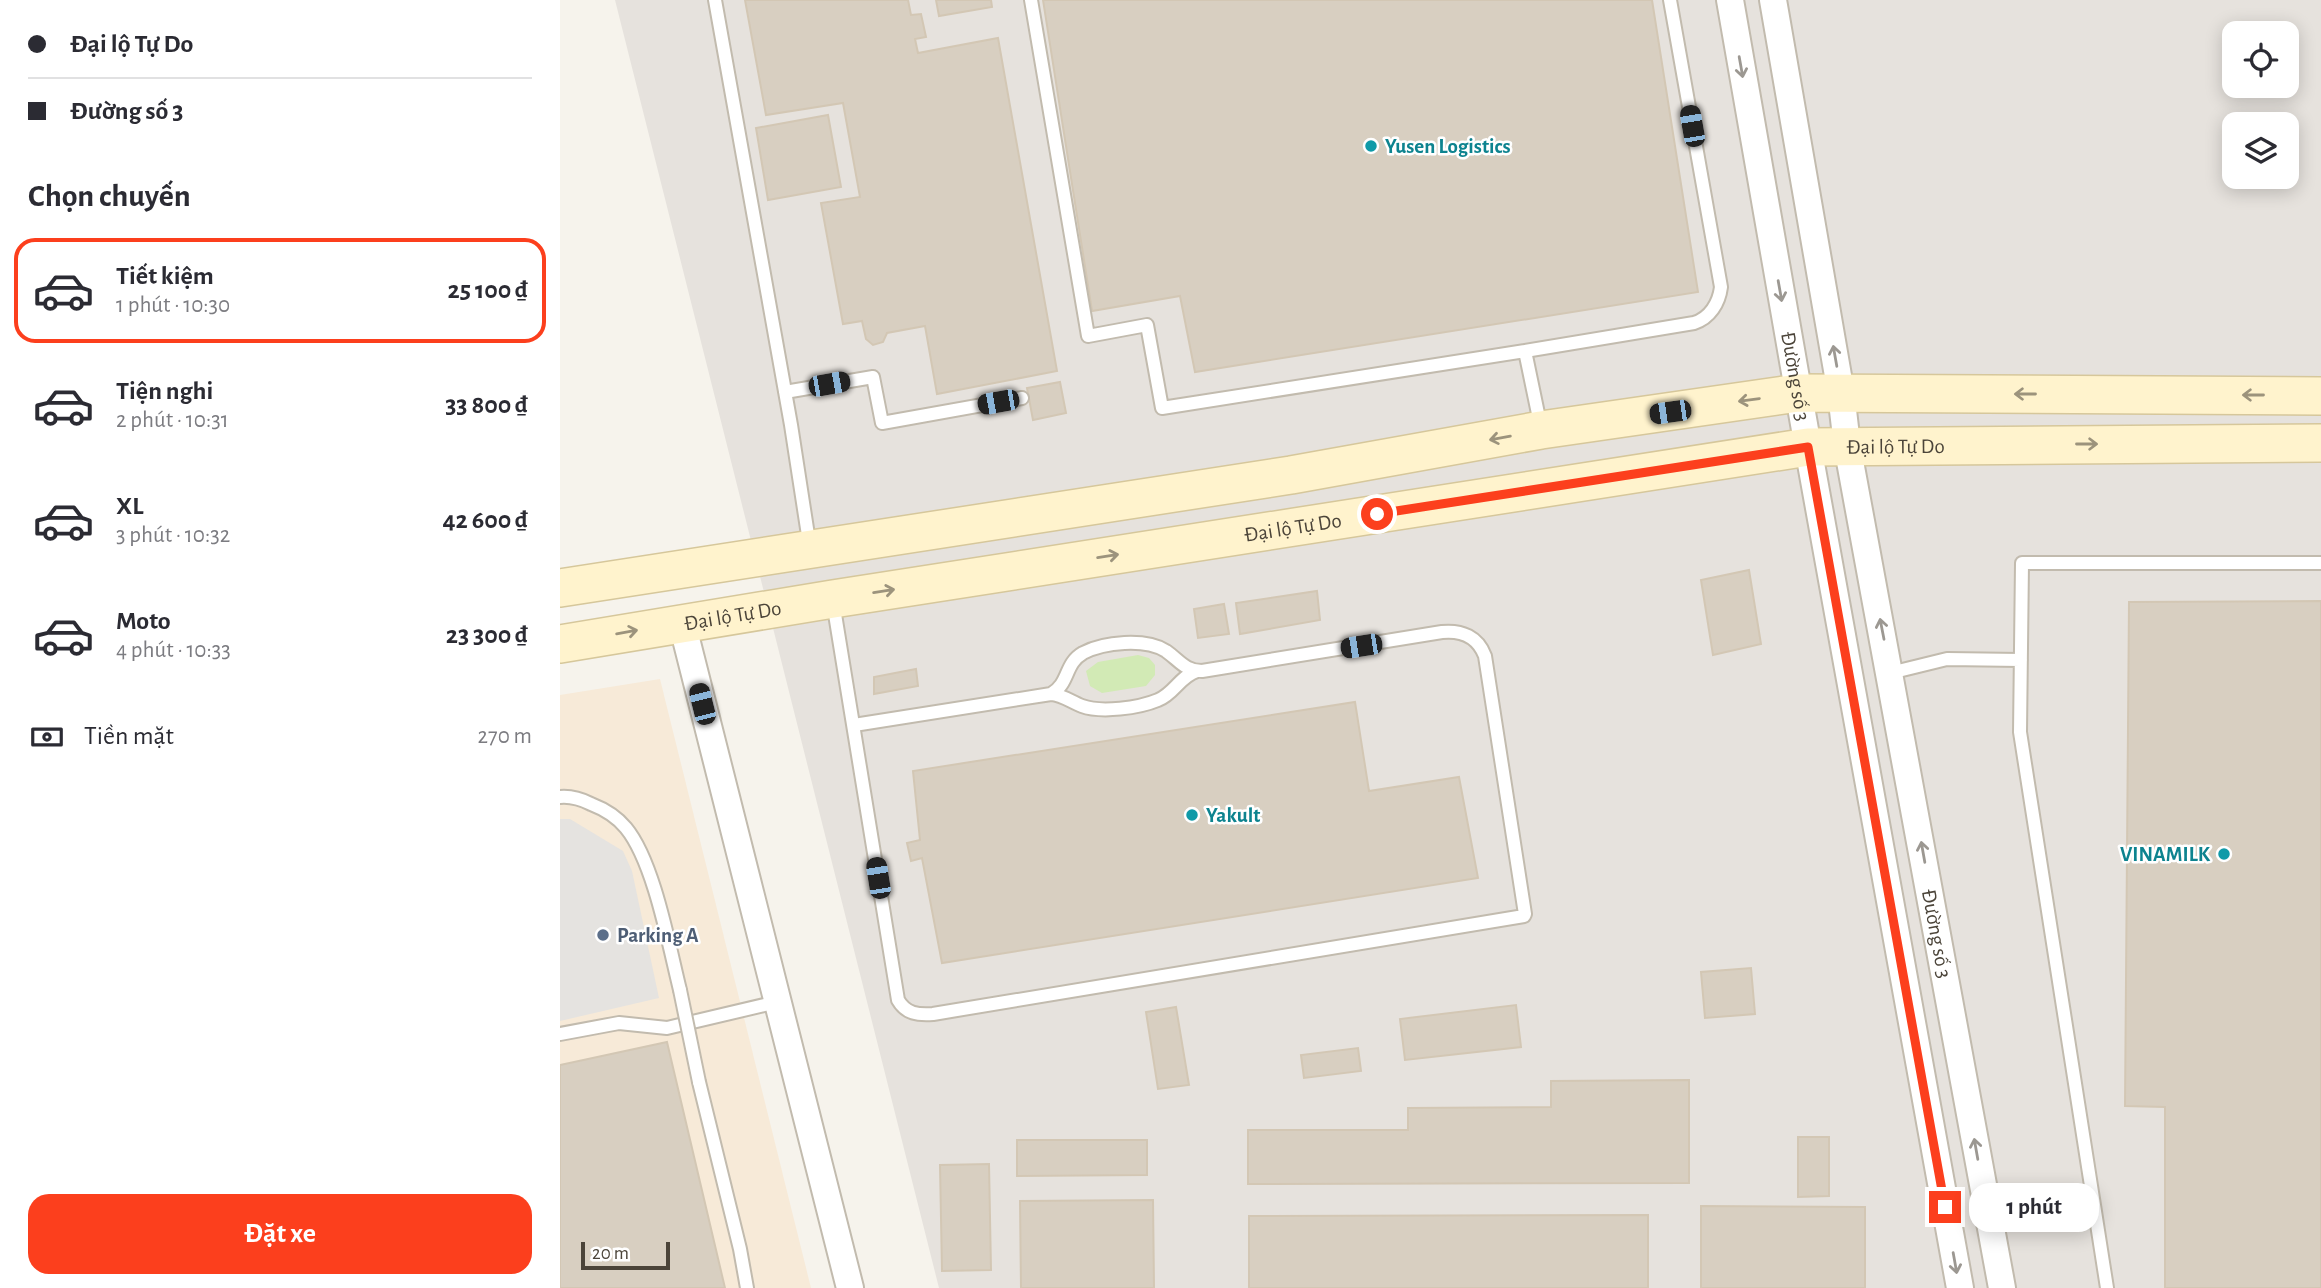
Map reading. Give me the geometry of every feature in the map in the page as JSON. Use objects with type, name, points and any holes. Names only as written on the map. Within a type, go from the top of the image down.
[{"type":"street","name":"Đường số 3","points":[[1730,0],[1798,393],[1960,1288]]},
{"type":"street","name":"Đường số 3","points":[[1773,0],[1842,393],[1847,445],[2002,1288]]},
{"type":"street","points":[[560,588],[1278,477],[1541,430],[1798,393],[2321,396]]},
{"type":"street","name":"Đại lộ Tự Do","points":[[560,644],[833,598],[1808,447],[2321,443]]},
{"type":"street","points":[[682,623],[850,1288]]},
{"type":"lane","points":[[715,0],[785,392],[810,550]]},
{"type":"lane","points":[[1031,0],[1088,336],[1147,325],[1162,408],[1701,321],[1716,304],[1721,287],[1670,0]]},
{"type":"lane","points":[[1525,351],[1541,430]]},
{"type":"lane","points":[[785,392],[873,377],[883,423],[1022,398]]},
{"type":"lane","points":[[2106,1288],[2020,732],[2022,563],[2321,563]]},
{"type":"lane","points":[[833,598],[898,1000],[905,1010],[916,1014],[933,1014],[1525,915],[1485,656],[1479,644],[1463,633],[1450,631],[1198,671],[1185,676],[1171,692],[1156,701],[1107,709],[1086,708],[1051,694],[854,725]]},
{"type":"lane","points":[[1051,694],[1062,687],[1068,669],[1078,656],[1094,649],[1120,644],[1138,642],[1155,646],[1170,654],[1188,670],[1198,671]]},
{"type":"lane","points":[[1890,673],[1947,659],[2021,660]]},
{"type":"lane","points":[[560,797],[582,799],[606,810],[625,827],[638,846],[649,875],[680,990],[747,1288]]},
{"type":"lane","points":[[560,1034],[619,1023],[667,1028],[777,1002]]},
{"type":"shaded area","points":[[615,0],[2321,0],[2321,1288],[939,1288]]},
{"type":"shaded area","points":[[660,679],[811,1288],[560,1288],[560,695]]},
{"type":"shaded area","name":"Parking A","points":[[560,819],[570,819],[623,851],[632,871],[659,998],[560,1021]]},
{"type":"green space","points":[[1138,655],[1149,658],[1155,665],[1155,675],[1146,686],[1102,693],[1090,686],[1086,671],[1098,662]]},
{"type":"building","points":[[745,0],[908,0],[911,15],[921,14],[926,37],[915,39],[918,53],[998,38],[1057,371],[937,394],[925,326],[887,333],[883,342],[873,345],[866,339],[862,321],[843,324],[821,203],[860,197],[843,103],[766,115]]},
{"type":"building","points":[[936,0],[991,0],[992,7],[939,16]]},
{"type":"building","name":"Yusen Logistics","points":[[1043,0],[1652,0],[1698,292],[1195,372],[1180,296],[1092,311]]},
{"type":"building","points":[[828,115],[841,187],[768,200],[756,128]]},
{"type":"building","points":[[1060,382],[1066,413],[1033,420],[1027,388]]},
{"type":"building","points":[[1749,570],[1761,644],[1713,655],[1701,580]]},
{"type":"building","points":[[1317,591],[1320,620],[1240,634],[1236,603]]},
{"type":"building","name":"VINAMILK","points":[[2321,601],[2321,1288],[2165,1288],[2165,1107],[2125,1106],[2129,602]]},
{"type":"building","points":[[1224,604],[1229,634],[1198,638],[1194,609]]},
{"type":"building","points":[[916,669],[918,686],[874,694],[874,677]]},
{"type":"building","name":"Yakult","points":[[1355,702],[1369,791],[1459,777],[1478,878],[942,963],[922,858],[911,861],[907,843],[920,840],[913,771]]},
{"type":"building","points":[[1751,968],[1755,1014],[1705,1018],[1701,972]]},
{"type":"building","points":[[1516,1005],[1521,1047],[1405,1060],[1400,1019]]},
{"type":"building","points":[[1176,1007],[1189,1085],[1158,1089],[1146,1012]]},
{"type":"building","points":[[667,1042],[725,1288],[560,1288],[560,1065]]},
{"type":"building","points":[[1358,1048],[1361,1071],[1304,1078],[1301,1055]]},
{"type":"building","points":[[1689,1080],[1689,1183],[1248,1184],[1248,1130],[1408,1130],[1408,1108],[1551,1107],[1551,1081]]},
{"type":"building","points":[[1798,1137],[1829,1137],[1829,1196],[1798,1197]]},
{"type":"building","points":[[1017,1140],[1147,1140],[1147,1175],[1017,1176]]},
{"type":"building","points":[[989,1164],[991,1270],[942,1271],[940,1165]]},
{"type":"building","points":[[1153,1200],[1154,1288],[1021,1288],[1020,1201]]},
{"type":"building","points":[[1701,1206],[1865,1207],[1865,1288],[1701,1288]]},
{"type":"building","points":[[1648,1215],[1648,1288],[1249,1288],[1249,1216]]},
{"type":"place","name":"Yusen Logistics","points":[[1371,146]]},
{"type":"place","name":"Yakult","points":[[1192,815]]},
{"type":"place","name":"VINAMILK","points":[[2224,854]]},
{"type":"place","name":"Parking A","points":[[603,935]]},
{"type":"route","points":[[1377,514],[1808,447],[1945,1207]]}]
